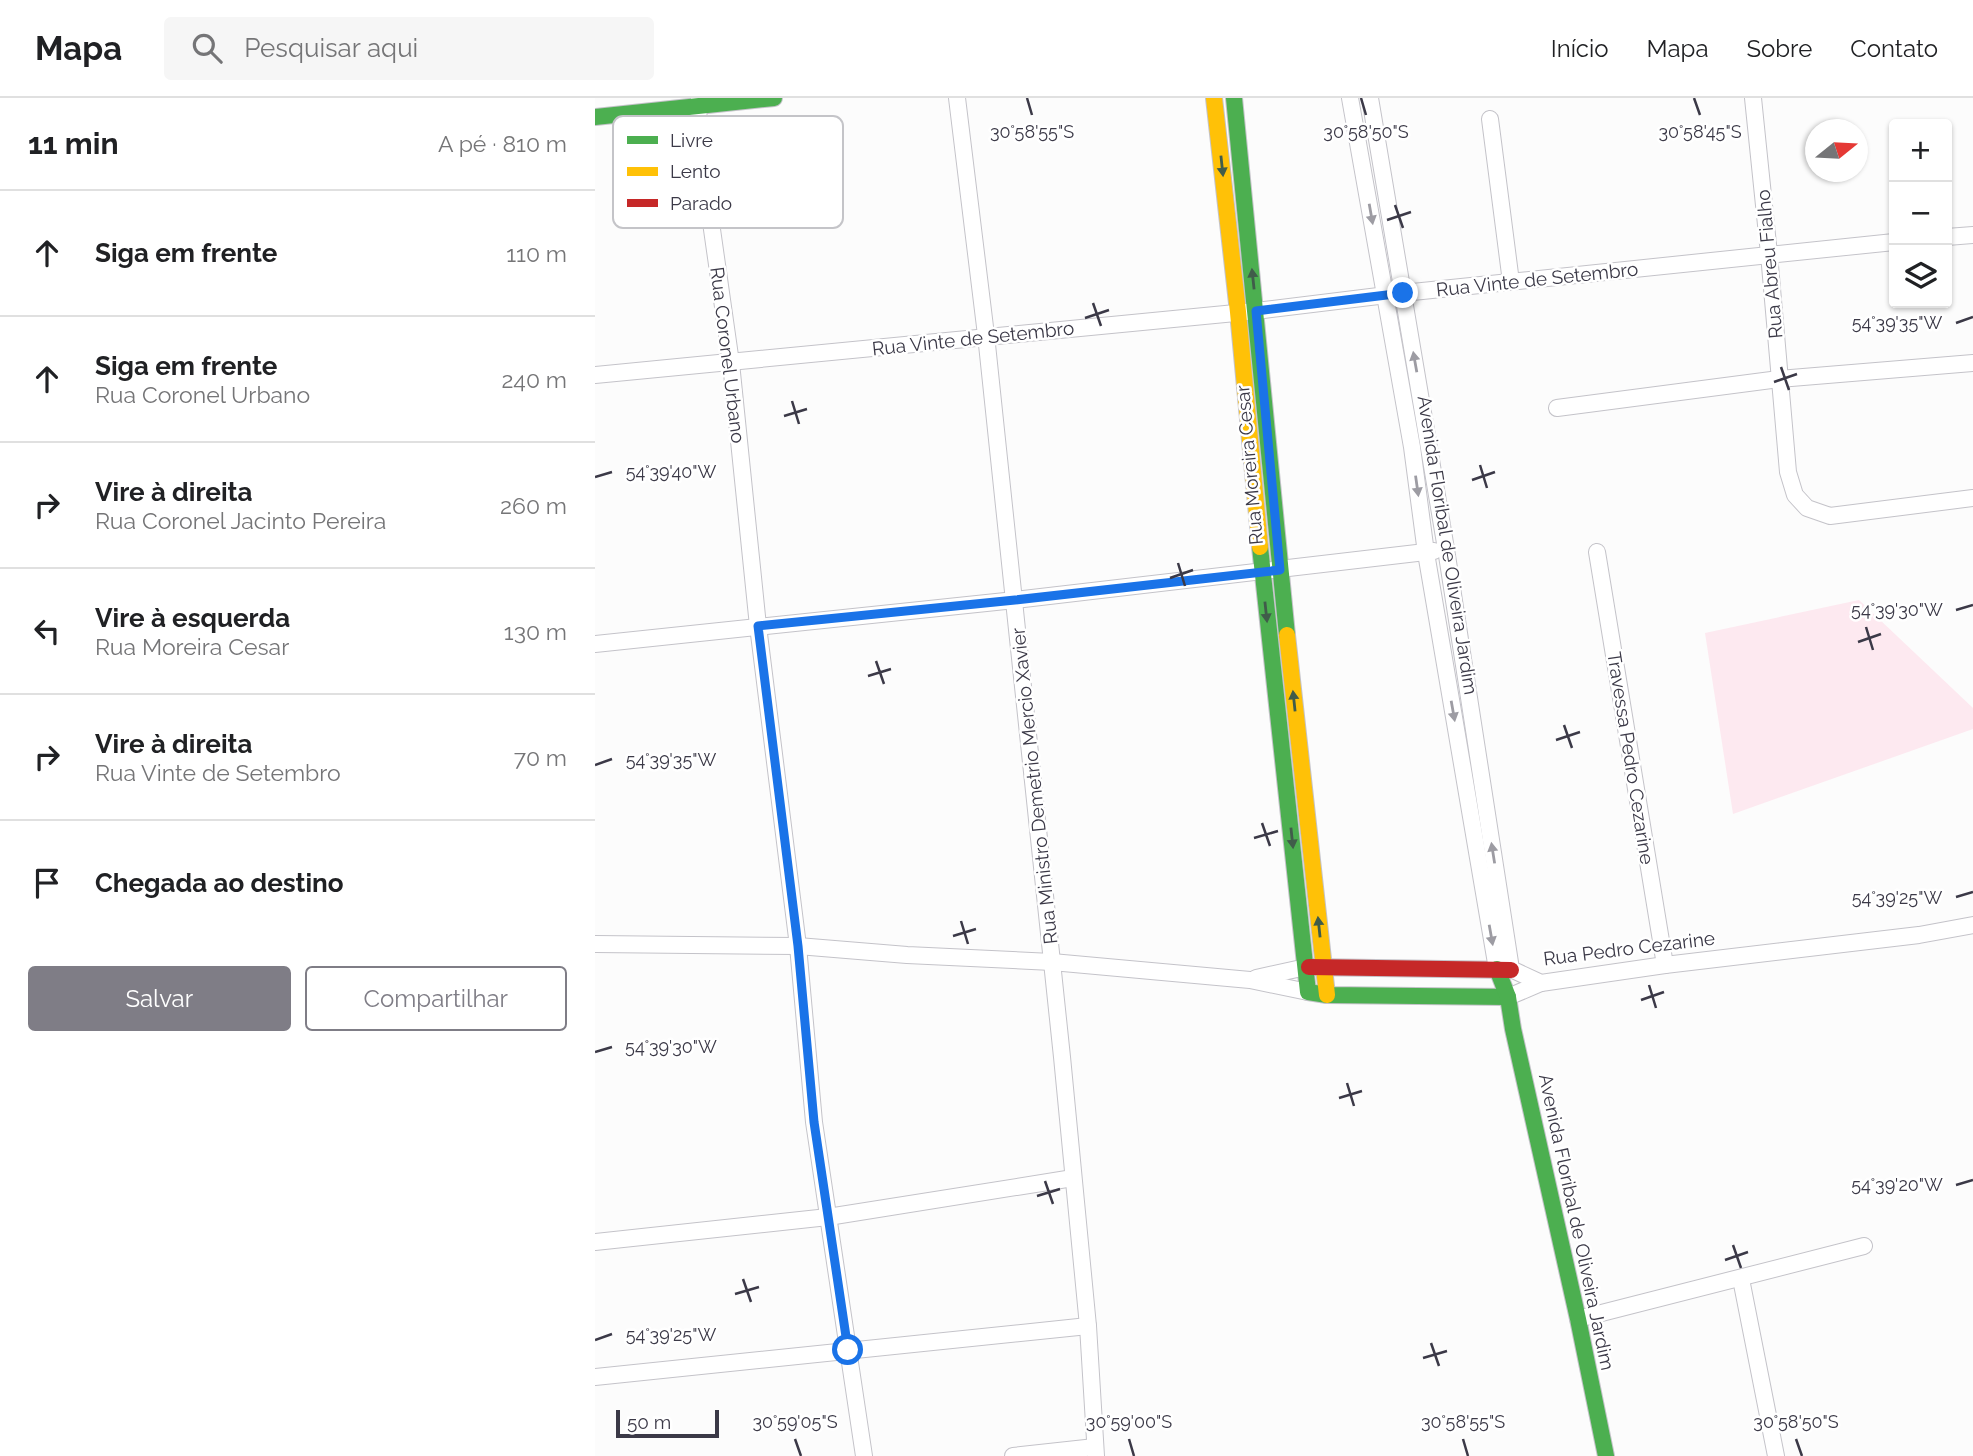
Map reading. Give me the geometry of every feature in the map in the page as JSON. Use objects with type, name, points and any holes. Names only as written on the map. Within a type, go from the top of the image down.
[{"type":"street","points":[[595,102],[691,102],[763,98]]},
{"type":"street","name":"Rua Ministro Demetrio Mercio Xavier","points":[[957,98],[986,335],[1062,1057],[1089,1326],[1095,1452]]},
{"type":"street","name":"Rua Moreira Cesar","points":[[1214,98],[1308,992]]},
{"type":"street","name":"Rua Moreira Cesar","points":[[1234,98],[1280,570],[1327,995]]},
{"type":"street","name":"Avenida Floribal de Oliveira Jardim","points":[[1350,98],[1412,447],[1426,553],[1504,969]]},
{"type":"street","name":"Avenida Floribal de Oliveira Jardim","points":[[1370,98],[1446,549],[1513,1028],[1606,1456]]},
{"type":"street","name":"Rua Abreu Fialho","points":[[1753,98],[1788,472],[1795,495],[1807,509],[1830,516],[1973,498]]},
{"type":"street","points":[[595,117],[638,103]]},
{"type":"street","points":[[1490,119],[1511,282]]},
{"type":"street","points":[[1363,169],[1381,166]]},
{"type":"street","name":"Rua Coronel Urbano","points":[[712,228],[731,363],[758,626],[798,946],[814,1122],[863,1456]]},
{"type":"street","points":[[1952,237],[1973,235]]},
{"type":"street","name":"Rua Vinte de Setembro","points":[[595,375],[986,335],[1256,311],[1889,242]]},
{"type":"street","points":[[1557,408],[1779,379],[1973,363]]},
{"type":"street","points":[[1412,447],[1429,444]]},
{"type":"street","points":[[595,644],[1015,600],[1446,549]]},
{"type":"street","name":"Travessa Pedro Cezarine","points":[[1597,552],[1665,965]]},
{"type":"street","name":"Rua Pedro Cezarine","points":[[1251,979],[1306,967],[1504,969],[1541,983],[1665,965],[1818,948],[1973,925]]},
{"type":"street","name":"Rua Pedro Cezarine","points":[[595,943],[798,946],[907,955],[1052,962],[1251,979],[1327,995],[1508,997]]},
{"type":"street","points":[[1409,968],[1411,996]]},
{"type":"street","points":[[1508,997],[1541,983]]},
{"type":"street","points":[[595,1242],[828,1217],[1073,1178]]},
{"type":"street","points":[[1578,1319],[1864,1246]]},
{"type":"street","points":[[1741,1279],[1776,1456]]},
{"type":"street","points":[[595,1377],[1089,1326]]},
{"type":"street","points":[[1013,1456],[1095,1452]]},
{"type":"shaded area","points":[[1859,600],[1973,708],[1973,729],[1733,814],[1705,633]]},
{"type":"traffic: fast","points":[[595,117],[774,98]]},
{"type":"traffic: fast","points":[[1234,98],[1287,635]]},
{"type":"traffic: fast","points":[[1260,547],[1308,992],[1327,995],[1508,997]]},
{"type":"traffic: fast","points":[[1497,969],[1508,997],[1606,1456]]},
{"type":"traffic: slow","points":[[1214,98],[1260,547]]},
{"type":"traffic: slow","points":[[1287,635],[1327,995]]},
{"type":"traffic: jam","points":[[1309,967],[1511,970]]},
{"type":"route","points":[[848,1350],[814,1122],[798,946],[758,626],[1280,570],[1256,311],[1403,293]]}]
